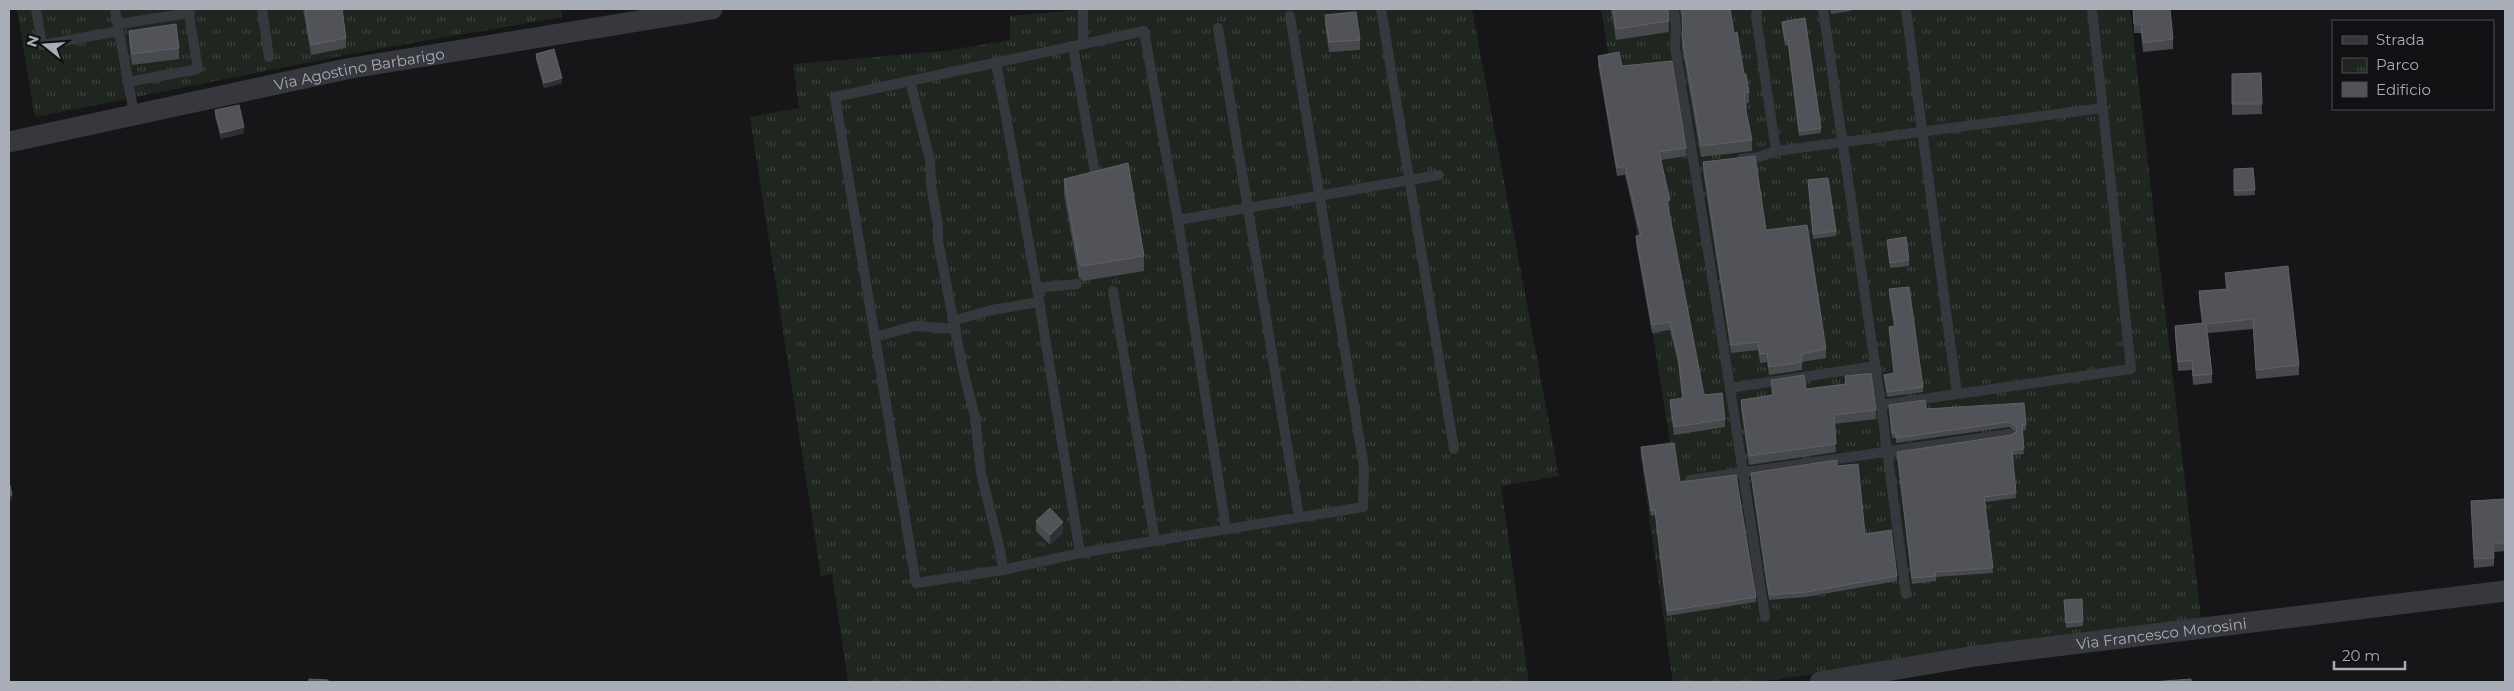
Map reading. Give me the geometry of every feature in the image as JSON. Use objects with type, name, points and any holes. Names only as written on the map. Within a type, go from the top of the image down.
[{"type":"street","name":"Via Agostino Barbarigo","points":[[9,142],[346,69],[712,9]]},
{"type":"street","name":"Via Francesco Morosini","points":[[1820,682],[1975,656],[2505,591]]},
{"type":"lane","points":[[36,9],[42,45],[189,11],[198,69],[128,82]]},
{"type":"lane","points":[[115,9],[134,114]]},
{"type":"lane","points":[[262,9],[269,57]]},
{"type":"lane","points":[[1083,9],[1078,45],[1096,179]]},
{"type":"lane","points":[[1381,9],[1454,449]]},
{"type":"lane","points":[[1674,9],[1676,26],[1675,47],[1698,165],[1765,617]]},
{"type":"lane","points":[[1757,9],[1756,17],[1776,150]]},
{"type":"lane","points":[[1824,9],[1906,594]]},
{"type":"lane","points":[[1906,9],[1957,394]]},
{"type":"lane","points":[[1881,405],[2131,369],[2092,9]]},
{"type":"lane","points":[[1226,529],[1178,220],[1144,31],[835,97],[916,583],[1002,570],[1080,553],[1363,507],[1364,467],[1290,16]]},
{"type":"lane","points":[[1218,28],[1298,517]]},
{"type":"lane","points":[[996,62],[1037,288],[1080,553]]},
{"type":"lane","points":[[910,81],[930,160],[938,240],[963,370],[975,417],[980,473],[1000,550],[1002,570]]},
{"type":"lane","points":[[1731,161],[1759,157],[1776,150],[2102,108]]},
{"type":"lane","points":[[1178,220],[1438,175]]},
{"type":"lane","points":[[1037,288],[1077,284]]},
{"type":"lane","points":[[1113,291],[1155,541]]},
{"type":"lane","points":[[875,337],[914,326],[955,325],[992,310],[1039,302]]},
{"type":"lane","points":[[1730,388],[1875,366]]},
{"type":"lane","points":[[1690,480],[1887,450],[2010,434]]},
{"type":"green space","points":[[17,9],[561,9],[562,17],[356,53],[35,117]]},
{"type":"green space","points":[[1088,9],[1472,9],[1559,476],[1501,486],[1529,682],[848,682],[832,574],[821,576],[750,117],[799,108],[793,64],[944,51],[1010,40],[1010,16]]},
{"type":"green space","points":[[1601,9],[2130,9],[2201,618],[1759,682],[1673,682],[1639,447],[1670,442]]},
{"type":"building","points":[[305,9],[342,9],[346,38],[311,45]]},
{"type":"building","points":[[1613,9],[1668,9],[1669,21],[1616,29]]},
{"type":"building","points":[[1682,9],[1730,9],[1734,33],[1737,32],[1744,74],[1746,74],[1749,92],[1744,93],[1752,140],[1701,146],[1682,36]]},
{"type":"building","points":[[2133,9],[2170,9],[2173,39],[2143,43],[2141,24],[2134,24]]},
{"type":"building","points":[[1356,12],[1360,40],[1329,42],[1325,15]]},
{"type":"building","points":[[1805,18],[1821,128],[1799,131],[1788,40],[1785,40],[1782,22]]},
{"type":"building","points":[[176,24],[179,48],[132,54],[129,31]]},
{"type":"building","points":[[554,49],[562,78],[544,83],[536,54]]},
{"type":"building","points":[[1619,52],[1622,66],[1672,61],[1686,148],[1659,152],[1670,200],[1667,201],[1704,395],[1722,393],[1725,419],[1674,427],[1670,400],[1683,398],[1678,355],[1670,322],[1652,325],[1636,236],[1641,235],[1625,166],[1617,168],[1598,56]]},
{"type":"building","points":[[2261,73],[2262,104],[2232,104],[2232,74]]},
{"type":"building","points":[[239,105],[244,127],[221,133],[215,110]]},
{"type":"building","points":[[1755,156],[1766,230],[1807,225],[1826,349],[1801,354],[1802,362],[1769,367],[1767,353],[1760,354],[1758,342],[1731,345],[1703,162]]},
{"type":"building","points":[[1128,163],[1144,256],[1083,266],[1079,263],[1064,179]]},
{"type":"building","points":[[2253,168],[2255,190],[2234,191],[2234,169]]},
{"type":"building","points":[[1828,178],[1836,231],[1813,234],[1808,180]]},
{"type":"building","points":[[1906,237],[1909,260],[1890,263],[1887,240]]},
{"type":"building","points":[[2288,266],[2299,365],[2256,370],[2253,319],[2206,324],[2212,374],[2193,376],[2192,360],[2178,362],[2175,326],[2203,323],[2199,291],[2227,289],[2225,273]]},
{"type":"building","points":[[1909,287],[1923,387],[1887,392],[1884,375],[1894,373],[1889,327],[1895,326],[1889,289]]},
{"type":"building","points":[[1871,373],[1876,410],[1834,415],[1836,444],[1749,456],[1741,400],[1773,395],[1771,380],[1804,375],[1806,389],[1846,384],[1845,376]]},
{"type":"building","points":[[1925,400],[1926,409],[2024,403],[2026,425],[2022,425],[2024,449],[2012,450],[2016,493],[1984,497],[1993,568],[1935,572],[1936,576],[1912,578],[1897,452],[2011,435],[2016,432],[2017,427],[2009,422],[1896,438],[1896,433],[1892,433],[1889,405]]},
{"type":"building","points":[[1674,443],[1680,482],[1736,475],[1756,597],[1667,611],[1655,510],[1651,511],[1641,447]]},
{"type":"building","points":[[1837,460],[1837,466],[1858,464],[1865,534],[1891,530],[1897,576],[1806,592],[1769,595],[1751,473]]},
{"type":"building","points":[[9,481],[12,495],[9,496]]},
{"type":"building","points":[[2505,499],[2505,543],[2493,543],[2494,558],[2474,559],[2471,501]]},
{"type":"building","points":[[1050,508],[1063,522],[1050,535],[1036,521]]},
{"type":"building","points":[[2082,599],[2083,621],[2066,623],[2064,600]]},
{"type":"building","points":[[309,679],[328,680],[328,682],[309,682]]},
{"type":"building","points":[[2191,679],[2191,682],[2152,682]]}]
